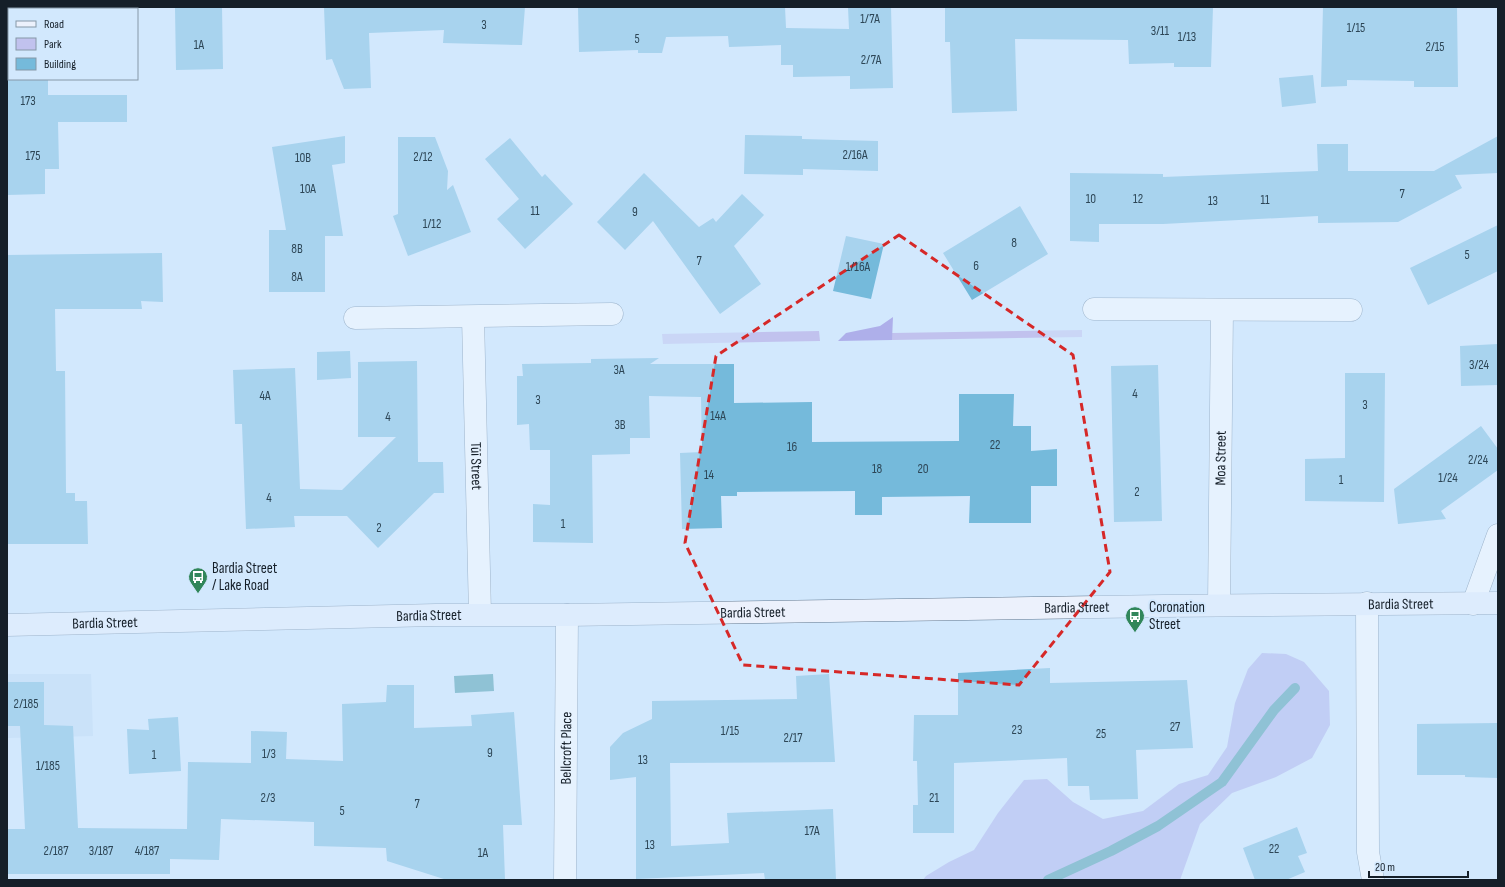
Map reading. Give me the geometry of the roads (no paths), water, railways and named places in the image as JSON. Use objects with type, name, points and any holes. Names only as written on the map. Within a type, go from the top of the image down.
[{"type":"street","points":[[1094,309],[1351,310]]},
{"type":"street","name":"Moa Street","points":[[1219,605],[1222,310]]},
{"type":"street","points":[[355,318],[612,314]]},
{"type":"street","name":"Tūī Street","points":[[473,317],[480,614]]},
{"type":"street","points":[[1473,604],[1498,535]]},
{"type":"street","points":[[1367,603],[1368,852],[1373,880]]},
{"type":"street","name":"Bardia Street","points":[[7,625],[480,614],[567,615],[1367,603],[1498,603]]},
{"type":"street","name":"Bellcroft Place","points":[[565,880],[567,615]]},
{"type":"waterway","points":[[1048,880],[1111,851],[1158,826],[1222,782],[1274,710],[1295,688]]},
{"type":"place","name":"Bardia Street / Lake Road","points":[[198,594]]},
{"type":"place","name":"Coronation Street","points":[[1135,633]]}]
